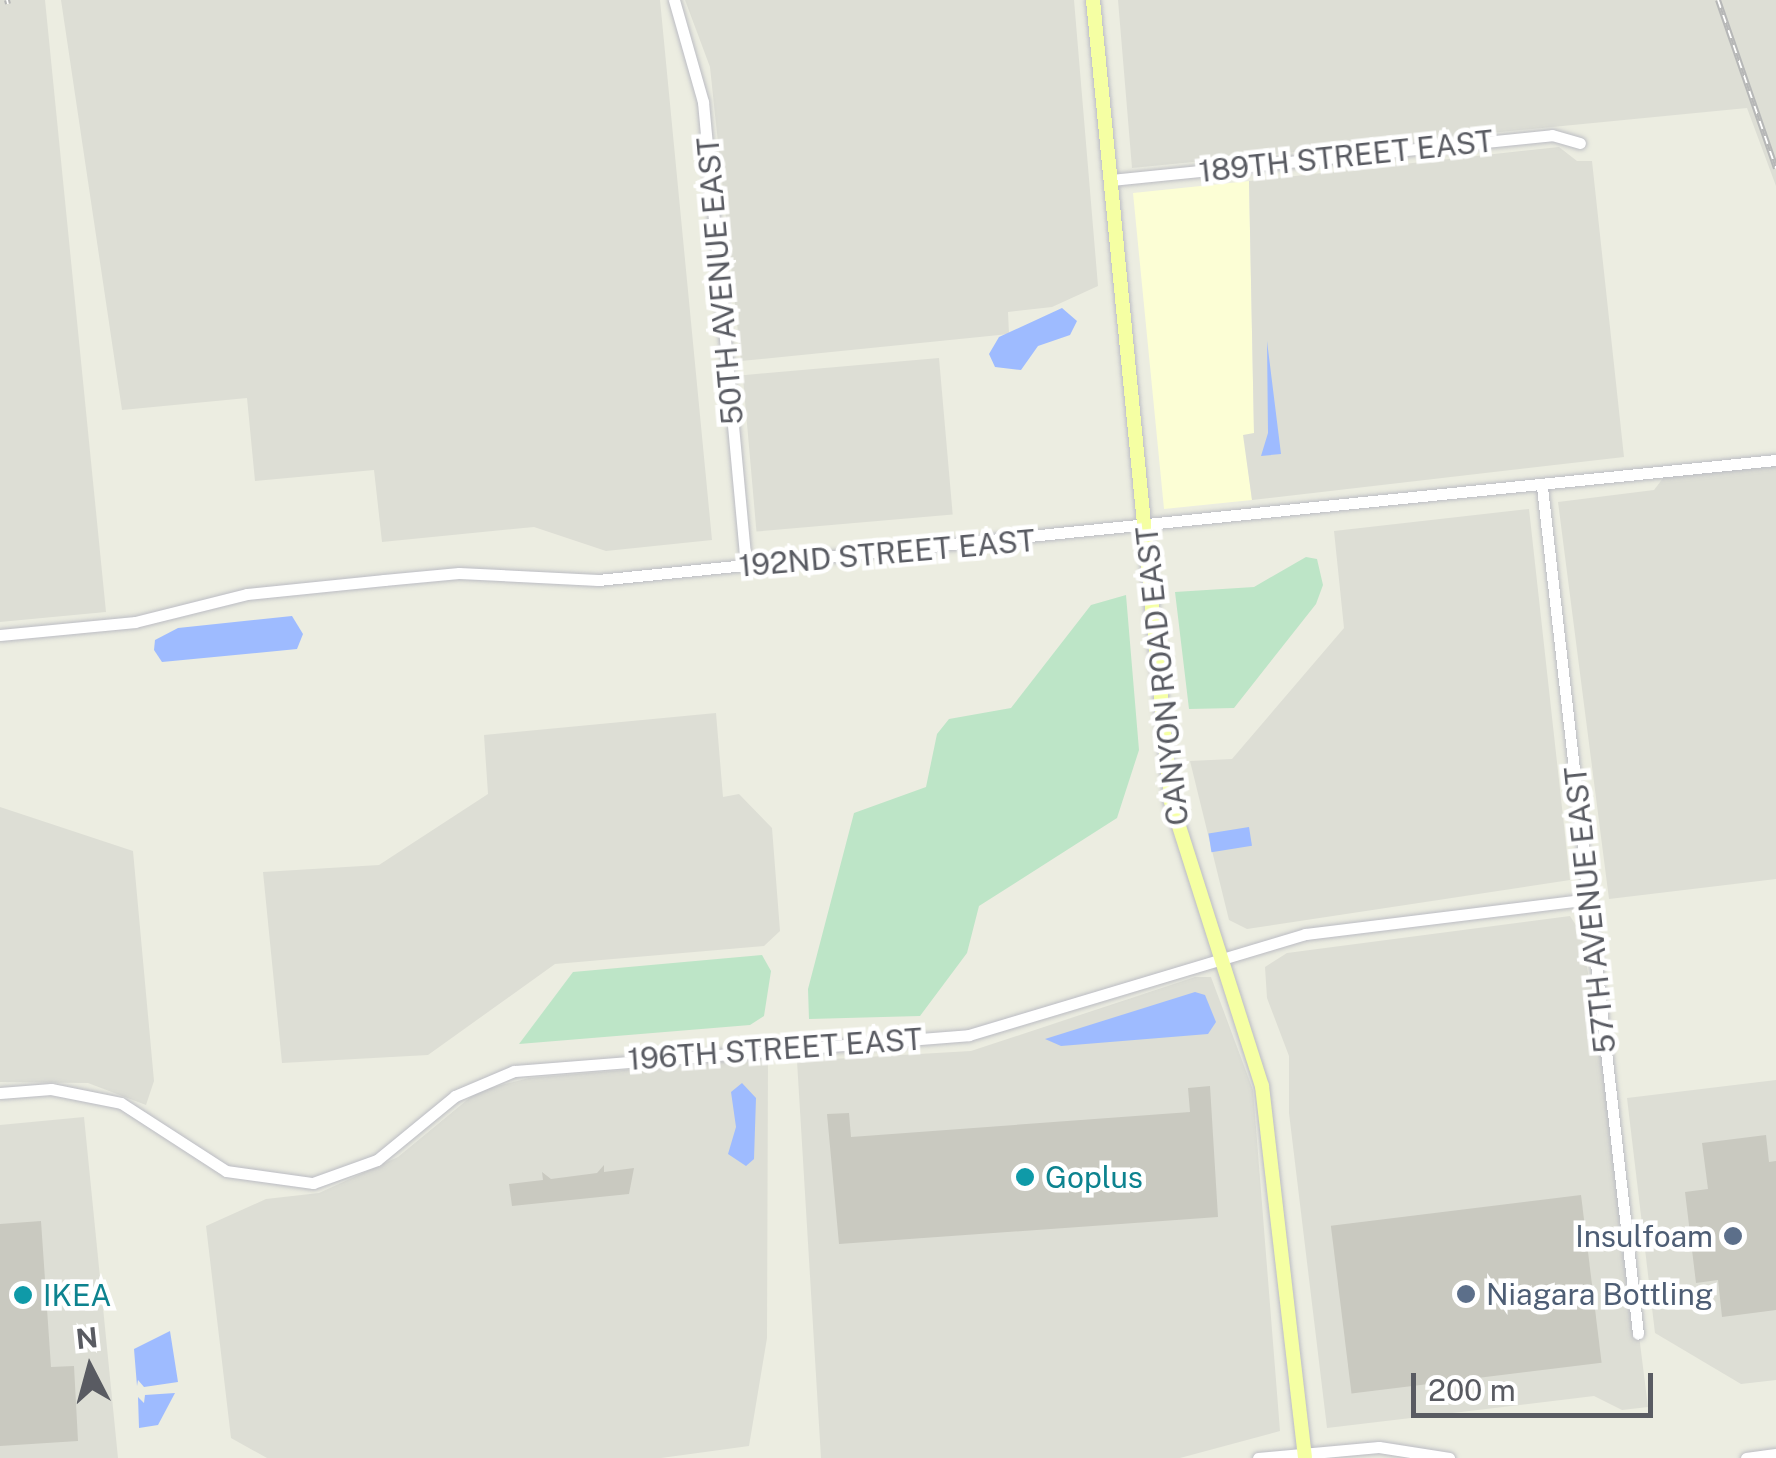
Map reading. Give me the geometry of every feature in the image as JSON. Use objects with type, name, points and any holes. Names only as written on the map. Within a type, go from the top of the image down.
[{"type":"main road","name":"CANYON ROAD EAST","points":[[1094,0],[1170,801],[1222,954],[1270,1130],[1305,1454]]},
{"type":"street","name":"50TH AVENUE EAST","points":[[674,0],[703,102],[746,566]]},
{"type":"street","name":"189TH STREET EAST","points":[[1112,180],[1548,136],[1580,143]]},
{"type":"street","name":"192ND STREET EAST","points":[[0,635],[135,622],[247,594],[384,580],[476,573],[570,582],[1146,530],[1776,460]]},
{"type":"street","name":"57TH AVENUE EAST","points":[[1542,486],[1638,1334]]},
{"type":"street","name":"196TH STREET EAST","points":[[0,1093],[51,1090],[121,1104],[226,1171],[313,1183],[377,1160],[455,1096],[514,1071],[969,1035],[1222,954],[1305,934],[1589,900]]},
{"type":"street","points":[[1258,1458],[1380,1446],[1449,1458]]},
{"type":"street","points":[[1746,1458],[1776,1454]]},
{"type":"shaded area","points":[[0,0],[45,0],[106,612],[0,622]]},
{"type":"shaded area","points":[[61,0],[660,0],[712,540],[606,551],[534,527],[382,542],[374,470],[255,481],[247,398],[122,410]]},
{"type":"shaded area","points":[[685,0],[1074,0],[1098,286],[1052,307],[1008,312],[1009,334],[741,361],[710,67]]},
{"type":"shaded area","points":[[1118,0],[1776,0],[1776,186],[1747,108],[1132,168]]},
{"type":"shaded area","points":[[1559,147],[1577,161],[1592,161],[1624,457],[1252,500],[1243,435],[1254,433],[1249,181]]},
{"type":"shaded area","points":[[1249,181],[1254,434],[1244,436],[1252,500],[1164,509],[1133,193]]},
{"type":"shaded area","points":[[939,358],[953,514],[756,532],[743,375]]},
{"type":"shaded area","points":[[1776,459],[1776,879],[1609,899],[1558,502],[1654,490],[1667,473]]},
{"type":"shaded area","points":[[1529,509],[1570,880],[1247,929],[1229,920],[1190,761],[1232,759],[1344,628],[1334,531]]},
{"type":"shaded area","points":[[1306,557],[1317,559],[1323,585],[1316,604],[1234,708],[1189,709],[1175,592],[1254,587]]},
{"type":"shaded area","points":[[1126,595],[1139,750],[1117,818],[979,906],[967,953],[920,1016],[809,1019],[808,989],[854,813],[926,787],[937,734],[949,719],[1011,708],[1091,605]]},
{"type":"shaded area","points":[[716,713],[723,797],[739,794],[772,828],[780,931],[764,946],[555,964],[428,1055],[282,1063],[263,872],[379,865],[488,794],[484,735]]},
{"type":"shaded area","points":[[0,807],[133,851],[154,1081],[146,1105],[88,1083],[0,1082]]},
{"type":"shaded area","points":[[1570,916],[1581,933],[1608,1088],[1648,1407],[1622,1410],[1594,1396],[1327,1428],[1289,1113],[1289,1056],[1267,998],[1265,967],[1287,953]]},
{"type":"shaded area","points":[[762,955],[771,971],[764,1016],[750,1025],[519,1044],[573,972]]},
{"type":"shaded area","points":[[1195,977],[1211,977],[1253,1090],[1280,1431],[1180,1458],[821,1458],[797,1061],[971,1051]]},
{"type":"shaded area","points":[[768,1058],[767,1338],[749,1446],[661,1458],[267,1458],[231,1438],[206,1226],[266,1199],[319,1193],[398,1157],[478,1091],[529,1078]]},
{"type":"shaded area","points":[[1776,1080],[1776,1380],[1741,1384],[1655,1333],[1627,1098]]},
{"type":"shaded area","points":[[84,1117],[118,1458],[0,1458],[0,1125]]},
{"type":"water","points":[[1062,308],[1077,321],[1070,335],[1038,346],[1021,370],[995,367],[989,354],[999,337]]},
{"type":"water","points":[[1267,341],[1281,454],[1261,456],[1268,433]]},
{"type":"water","points":[[292,616],[303,634],[297,649],[162,662],[154,650],[155,640],[178,628]]},
{"type":"water","points":[[1249,827],[1252,846],[1211,852],[1209,833]]},
{"type":"water","points":[[1195,992],[1205,995],[1216,1022],[1208,1034],[1061,1046],[1045,1039]]},
{"type":"water","points":[[742,1083],[756,1098],[754,1159],[746,1166],[728,1154],[736,1127],[731,1092]]},
{"type":"water","points":[[170,1331],[178,1382],[144,1387],[138,1380],[137,1386],[134,1349]]},
{"type":"water","points":[[175,1393],[158,1425],[139,1428],[138,1397],[144,1403],[145,1395]]},
{"type":"building","name":"Goplus","points":[[1210,1086],[1218,1217],[839,1244],[827,1114],[849,1113],[851,1137],[1190,1112],[1188,1088]]},
{"type":"building","name":"Insulfoam","points":[[1766,1135],[1769,1162],[1776,1161],[1776,1310],[1722,1317],[1718,1280],[1696,1283],[1685,1192],[1708,1189],[1702,1143]]},
{"type":"building","points":[[604,1165],[604,1172],[634,1168],[629,1194],[512,1206],[509,1184],[543,1180],[542,1172],[551,1179],[597,1173]]},
{"type":"building","name":"Niagara Bottling","points":[[1581,1195],[1602,1363],[1351,1393],[1331,1226]]},
{"type":"building","name":"IKEA","points":[[41,1221],[51,1367],[74,1366],[78,1441],[0,1446],[0,1224]]},
{"type":"railway","points":[[7,0],[8,4]]},
{"type":"railway","points":[[1718,0],[1776,168]]},
{"type":"place","name":"Goplus","points":[[1025,1177]]},
{"type":"place","name":"Insulfoam","points":[[1733,1236]]},
{"type":"place","name":"Niagara Bottling","points":[[1466,1294]]},
{"type":"place","name":"IKEA","points":[[23,1295]]}]
